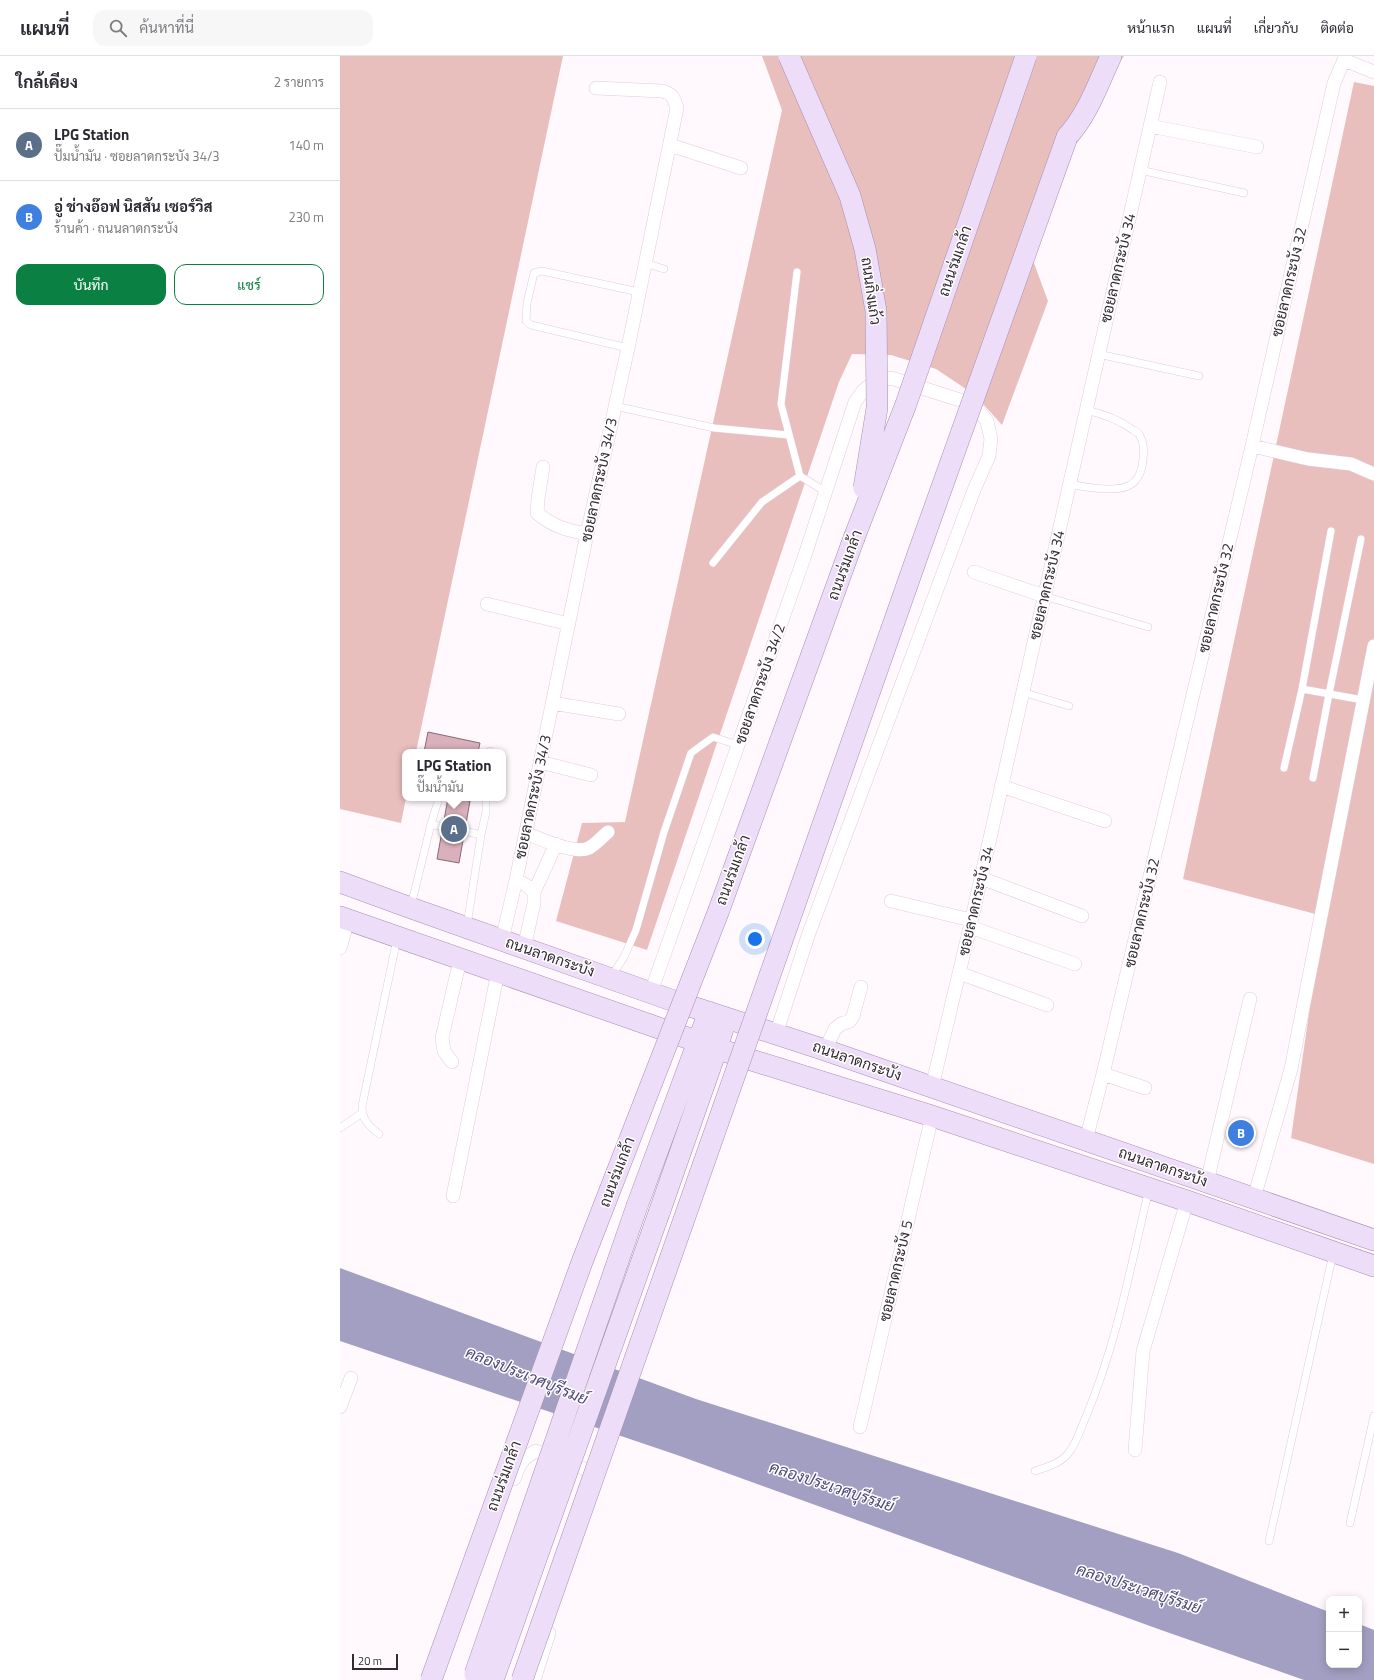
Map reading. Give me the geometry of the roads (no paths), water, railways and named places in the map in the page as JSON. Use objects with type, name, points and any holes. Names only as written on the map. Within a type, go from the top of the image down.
[{"type":"main road","name":"ถนนกิ่งแก้ว","points":[[789,56],[850,196],[865,249],[876,311],[877,408],[854,538]]},
{"type":"main road","name":"ถนนร่มเกล้า","points":[[431,1680],[582,1262],[719,910],[854,538],[906,404],[1026,56]]},
{"type":"main road","points":[[522,1680],[918,554],[1095,56]]},
{"type":"main road","points":[[1067,137],[1077,126],[1086,110],[1111,56]]},
{"type":"main road","name":"ถนนลาดกระบัง","points":[[340,882],[610,978],[717,1015],[826,1050],[1374,1240]]},
{"type":"main road","name":"ถนนลาดกระบัง","points":[[344,919],[460,960],[698,1040],[717,1048],[932,1116],[1187,1201],[1374,1266]]},
{"type":"main road","name":"ถนนร่มเกล้า","points":[[480,1678],[637,1206],[698,1040],[717,1015]]},
{"type":"main road","name":"ถนนร่มเกล้า","points":[[480,1678],[659,1213],[717,1048],[717,1015]]},
{"type":"street","points":[[1344,58],[1374,72]]},
{"type":"street","name":"ซอยลาดกระบัง 32","points":[[1086,1140],[1252,446],[1334,83],[1344,58]]},
{"type":"street","name":"ซอยลาดกระบัง 34","points":[[932,1087],[971,923],[1160,82]]},
{"type":"street","name":"ซอยลาดกระบัง 34/3","points":[[502,940],[526,833],[587,534],[628,348],[670,145],[676,108],[671,94],[662,91],[596,88]]},
{"type":"street","points":[[1150,126],[1257,147]]},
{"type":"street","points":[[670,145],[740,168]]},
{"type":"street","name":"ซอยลาดกระบัง 34/2","points":[[651,992],[826,492],[855,402],[875,381],[891,378],[963,401],[979,411],[987,421],[991,439],[989,456],[972,497],[809,933],[776,1034]]},
{"type":"street","points":[[1252,446],[1308,459],[1351,464],[1374,474]]},
{"type":"street","points":[[543,467],[538,499],[538,513],[547,521],[561,529],[587,534]]},
{"type":"street","points":[[974,572],[1044,596]]},
{"type":"street","points":[[487,604],[569,624]]},
{"type":"street","points":[[1254,1198],[1291,1068],[1374,646]]},
{"type":"street","points":[[552,703],[619,714]]},
{"type":"street","points":[[540,762],[591,774]]},
{"type":"street","points":[[1002,786],[1104,821]]},
{"type":"street","points":[[526,833],[577,850],[588,848],[608,832]]},
{"type":"street","points":[[524,948],[534,903],[534,892],[556,844]]},
{"type":"street","points":[[981,878],[1082,916]]},
{"type":"street","points":[[516,880],[526,885],[534,892]]},
{"type":"street","points":[[891,901],[971,923],[1075,964]]},
{"type":"street","points":[[340,948],[344,919]]},
{"type":"street","points":[[452,1062],[444,1051],[442,1038],[460,960]]},
{"type":"street","points":[[453,1196],[498,972]]},
{"type":"street","points":[[959,973],[1047,1005]]},
{"type":"street","points":[[826,1050],[834,1028],[850,1021],[853,1016],[861,987]]},
{"type":"street","points":[[1207,1182],[1250,999]]},
{"type":"street","points":[[1103,1074],[1145,1088]]},
{"type":"street","name":"ซอยลาดกระบัง 5","points":[[860,1427],[932,1116]]},
{"type":"street","points":[[1135,1450],[1143,1351],[1187,1201]]},
{"type":"street","points":[[340,1407],[351,1378]]},
{"type":"street","points":[[442,1680],[518,1466],[527,1456],[536,1451],[585,1469],[593,1480],[593,1495],[534,1680]]},
{"type":"lane","points":[[1140,170],[1244,193]]},
{"type":"lane","points":[[645,263],[664,269]]},
{"type":"lane","points":[[628,348],[531,325],[526,321],[527,303],[534,274],[542,271],[639,292]]},
{"type":"lane","points":[[797,272],[781,404],[800,476],[826,492]]},
{"type":"lane","points":[[1098,354],[1199,376]]},
{"type":"lane","points":[[615,406],[714,428],[788,435]]},
{"type":"lane","points":[[1069,484],[1116,489],[1129,486],[1139,476],[1143,463],[1144,448],[1140,435],[1122,422],[1106,414],[1086,410]]},
{"type":"lane","points":[[713,563],[762,502],[800,476]]},
{"type":"lane","points":[[1284,768],[1302,688],[1330,531]]},
{"type":"lane","points":[[1313,778],[1361,539]]},
{"type":"lane","points":[[1044,596],[1148,627]]},
{"type":"lane","points":[[1302,688],[1363,700]]},
{"type":"lane","points":[[1022,692],[1069,706]]},
{"type":"lane","points":[[610,978],[624,957],[636,930],[664,832],[691,753],[713,737],[738,745]]},
{"type":"lane","points":[[411,908],[431,824],[438,801]]},
{"type":"lane","points":[[466,927],[486,812],[486,801]]},
{"type":"lane","points":[[431,824],[443,827]]},
{"type":"lane","points":[[465,831],[481,835]]},
{"type":"lane","points":[[379,1134],[367,1124],[362,1113],[362,1106],[397,938]]},
{"type":"lane","points":[[340,1128],[362,1113]]},
{"type":"lane","points":[[1035,1471],[1063,1460],[1069,1453],[1099,1384],[1117,1329],[1149,1189]]},
{"type":"lane","points":[[1269,1541],[1333,1252]]},
{"type":"lane","points":[[1350,1523],[1374,1416]]},
{"type":"water","name":"คลองประเวศบุรีรมย์","points":[[340,1268],[696,1399],[1178,1553],[1326,1611],[1326,1668],[1362,1668],[1362,1625],[1374,1630],[1374,1680],[1304,1680],[1161,1630],[677,1455],[340,1341]]},
{"type":"place","name":"LPG Station","points":[[454,829]]},
{"type":"place","name":"อู่ ช่างอ๊อฟ นิสสัน เซอร์วิส","points":[[1241,1133]]}]
